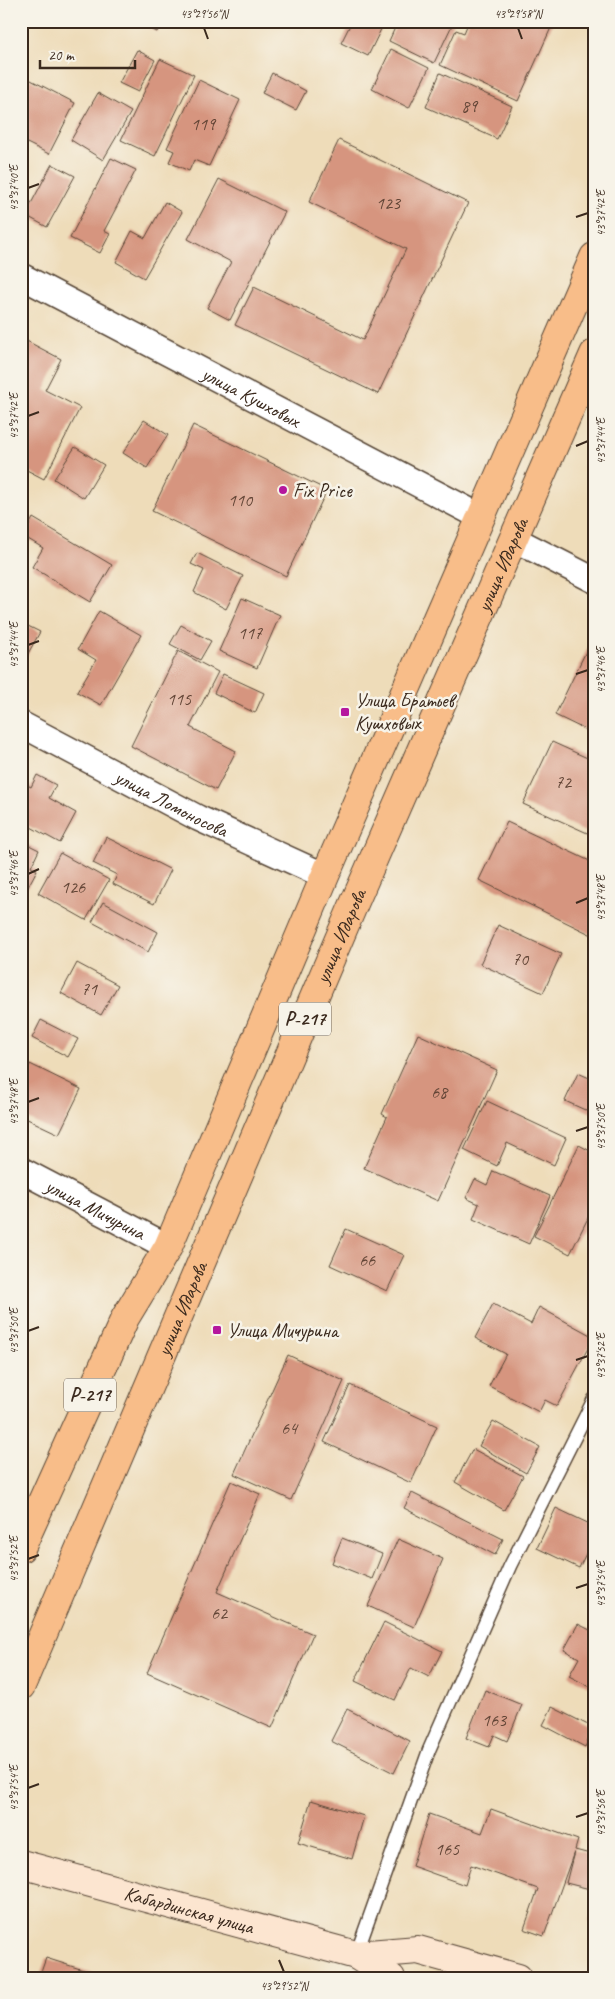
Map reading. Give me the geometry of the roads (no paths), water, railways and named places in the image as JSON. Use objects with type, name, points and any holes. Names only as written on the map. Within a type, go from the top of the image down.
[{"type":"main road","name":"улица Идарова","points":[[21,1548],[125,1318],[168,1247],[325,876],[594,257]]},
{"type":"main road","name":"улица Идарова","points":[[21,1686],[353,906],[594,354]]},
{"type":"main road","name":"Кабардинская улица","points":[[21,1864],[356,1955],[391,1978]]},
{"type":"main road","name":"Кабардинская улица","points":[[356,1955],[418,1950],[518,1978]]},
{"type":"street","name":"улица Кушховых","points":[[21,276],[481,517]]},
{"type":"street","points":[[514,539],[594,580]]},
{"type":"street","name":"улица Ломоносова","points":[[21,724],[198,818],[325,876]]},
{"type":"street","name":"улица Мичурина","points":[[21,1170],[168,1247]]},
{"type":"lane","points":[[356,1955],[429,1750],[510,1566],[594,1399]]},
{"type":"place","name":"Fix Price","points":[[283,490]]},
{"type":"place","name":"Улица Братьев Кушховых","points":[[345,712]]},
{"type":"place","name":"Улица Мичурина","points":[[217,1330]]}]
